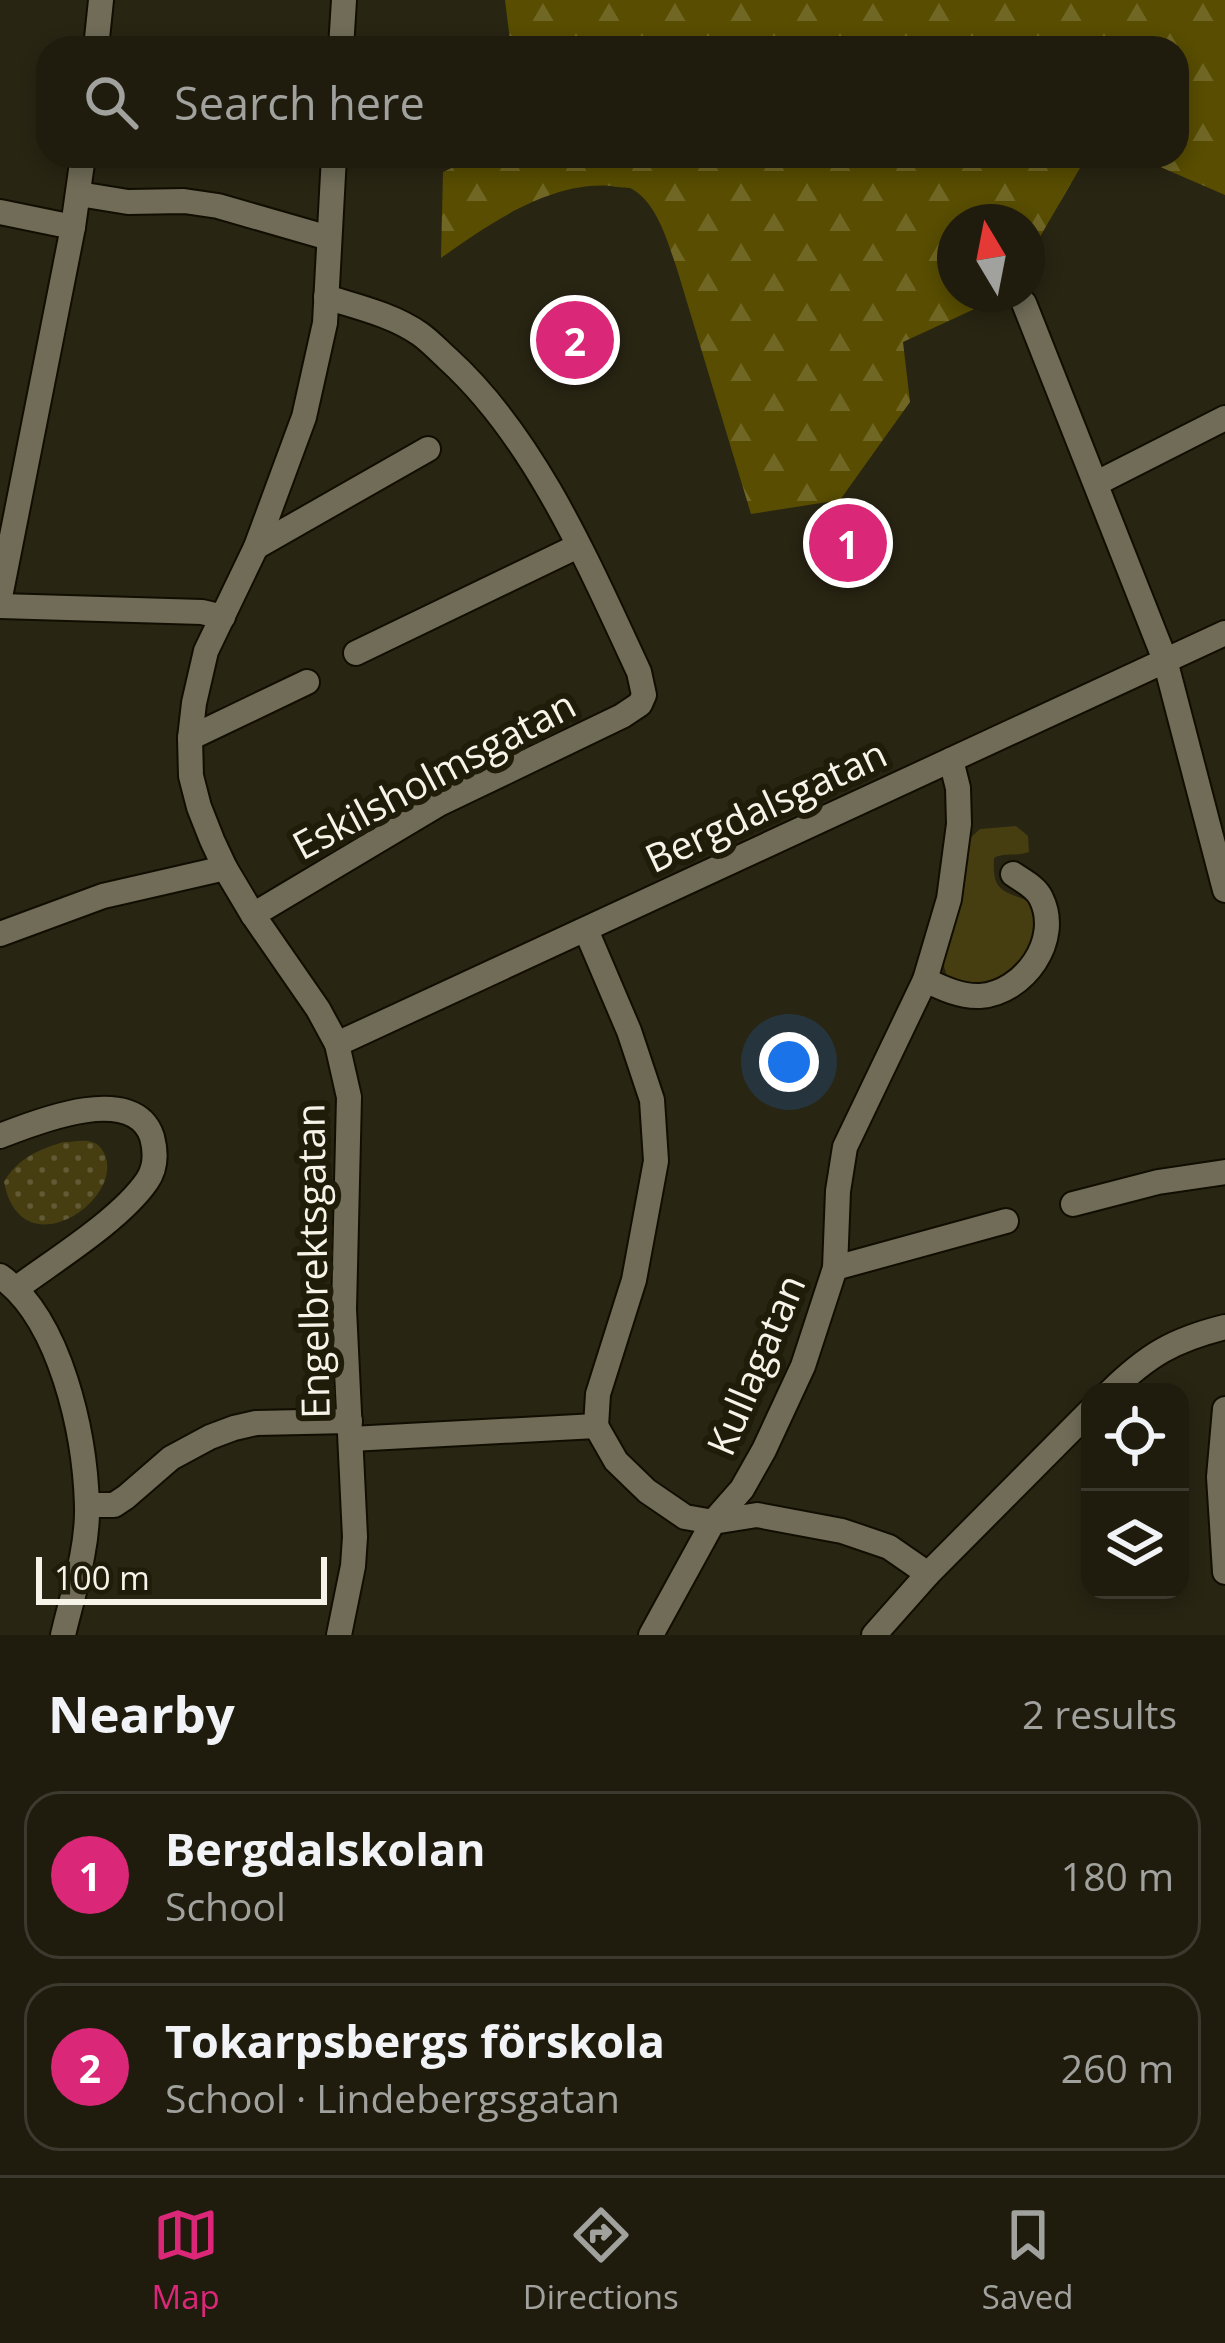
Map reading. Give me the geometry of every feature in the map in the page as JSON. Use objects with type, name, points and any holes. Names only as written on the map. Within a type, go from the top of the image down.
[{"type":"street","points":[[97,36],[101,0]]},
{"type":"street","points":[[342,36],[344,0]]},
{"type":"street","points":[[82,168],[0,601],[223,616]]},
{"type":"street","name":"Engelbrektsgatan","points":[[333,168],[325,322],[304,417],[256,547],[206,651],[190,738],[191,776],[199,807],[225,868],[318,1009],[337,1044],[349,1096],[344,1309],[355,1537],[339,1635]]},
{"type":"street","points":[[79,194],[128,202],[218,206],[329,238]]},
{"type":"street","points":[[0,212],[73,227]]},
{"type":"street","points":[[326,297],[391,318],[422,335],[468,377],[547,488],[578,546],[356,652]]},
{"type":"street","points":[[1028,312],[1165,660],[1220,848],[1225,890]]},
{"type":"street","points":[[1097,483],[1225,418]]},
{"type":"street","points":[[256,547],[428,449]]},
{"type":"street","name":"Eskilsholmsgatan","points":[[254,915],[439,804],[640,704],[644,694],[639,672],[578,546]]},
{"type":"street","name":"Bergdalsgatan","points":[[337,1044],[1225,633]]},
{"type":"street","points":[[190,738],[307,682]]},
{"type":"street","name":"Kullagatan","points":[[651,1635],[712,1522],[742,1490],[803,1366],[835,1268],[845,1148],[925,980],[950,899],[959,824],[958,788],[950,760]]},
{"type":"street","points":[[0,934],[103,896],[225,868]]},
{"type":"street","points":[[925,980],[983,996],[1018,980],[1039,958],[1046,934],[1041,897],[1012,874]]},
{"type":"street","points":[[586,930],[629,1030],[652,1100],[656,1161],[634,1280],[598,1394],[596,1426],[616,1461],[647,1491],[685,1517],[712,1522],[757,1515],[842,1531],[889,1547],[928,1574]]},
{"type":"street","points":[[0,1136],[63,1114],[111,1108],[133,1113],[148,1128],[154,1143],[150,1178],[129,1202],[9,1282],[32,1306],[68,1387],[87,1504],[86,1532],[63,1635]]},
{"type":"street","points":[[1073,1204],[1158,1182],[1225,1172]]},
{"type":"street","points":[[835,1268],[1006,1221]]},
{"type":"street","points":[[1119,1383],[1142,1361],[1189,1336],[1225,1327]]},
{"type":"street","points":[[1225,1409],[1219,1477],[1225,1572]]},
{"type":"street","points":[[874,1635],[1081,1420]]},
{"type":"street","points":[[87,1504],[114,1505],[171,1459],[210,1437],[256,1423],[351,1430],[596,1426]]},
{"type":"shaded area","points":[[1016,826],[1028,836],[1029,852],[994,858],[995,878],[1001,889],[1030,902],[1034,933],[1018,967],[980,989],[947,977],[943,963],[966,842],[980,829]]},
{"type":"shaded area","points":[[89,1141],[101,1149],[107,1173],[100,1191],[68,1219],[48,1224],[30,1221],[14,1208],[4,1182],[29,1156],[64,1142]]},
{"type":"green space","points":[[505,0],[1225,0],[1225,195],[1163,168],[1189,168],[1189,36],[510,36]]},
{"type":"green space","points":[[452,168],[1080,168],[1045,228],[1045,204],[937,204],[937,312],[968,312],[903,342],[910,402],[840,500],[751,514],[677,269],[660,224],[639,194],[611,186],[566,190],[521,207],[441,258],[443,172]]},
{"type":"place","name":"Tokarpsbergs förskola","points":[[575,340]]},
{"type":"place","name":"Bergdalskolan","points":[[848,543]]}]
